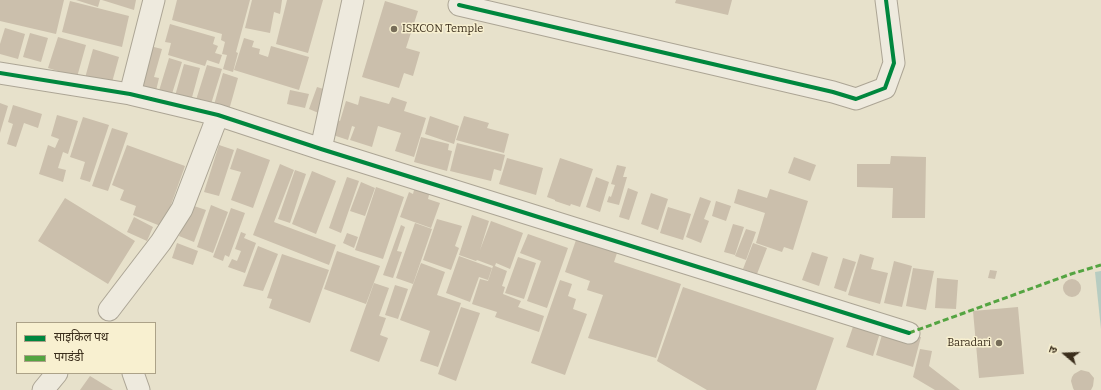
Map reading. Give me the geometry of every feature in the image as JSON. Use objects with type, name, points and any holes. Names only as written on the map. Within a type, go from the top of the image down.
[{"type":"street","points":[[130,94],[154,0]]},
{"type":"street","points":[[321,149],[353,0]]},
{"type":"street","points":[[459,5],[833,92],[856,99],[885,88],[894,63],[886,0]]},
{"type":"street","points":[[0,73],[130,94],[218,115],[321,149],[909,333]]},
{"type":"street","points":[[107,318],[182,209],[218,115]]},
{"type":"street","points":[[43,390],[56,374]]},
{"type":"street","points":[[133,374],[139,390]]},
{"type":"shaded area","points":[[1101,271],[1101,329],[1095,272]]},
{"type":"building","points":[[0,0],[64,0],[56,34],[0,21]]},
{"type":"building","points":[[76,0],[100,0],[98,7]]},
{"type":"building","points":[[102,0],[136,0],[134,10]]},
{"type":"building","points":[[177,0],[250,0],[236,52],[238,53],[233,72],[223,69],[227,55],[222,54],[225,42],[221,40],[222,34],[172,20]]},
{"type":"building","points":[[252,0],[282,0],[280,14],[274,12],[270,33],[245,28]]},
{"type":"building","points":[[287,0],[323,0],[308,53],[276,44]]},
{"type":"building","points":[[676,0],[732,0],[728,15],[675,3]]},
{"type":"building","points":[[70,1],[129,16],[122,47],[62,32]]},
{"type":"building","name":"ISKCON Temple","points":[[385,1],[418,11],[406,48],[420,52],[413,76],[404,73],[399,88],[362,77]]},
{"type":"building","points":[[170,24],[215,37],[213,44],[218,46],[215,53],[222,55],[219,64],[207,60],[205,66],[168,55],[171,43],[165,42]]},
{"type":"building","points":[[5,28],[25,34],[18,59],[0,54],[0,44]]},
{"type":"building","points":[[30,33],[48,38],[41,62],[23,57]]},
{"type":"building","points":[[58,37],[86,45],[77,77],[48,68]]},
{"type":"building","points":[[244,38],[254,41],[252,47],[260,49],[259,54],[268,57],[271,46],[309,57],[299,90],[234,70]]},
{"type":"building","points":[[150,46],[162,49],[154,77],[159,78],[155,95],[138,91]]},
{"type":"building","points":[[93,49],[119,57],[111,86],[85,78]]},
{"type":"building","points":[[169,58],[182,62],[171,97],[158,94]]},
{"type":"building","points":[[184,64],[200,68],[191,101],[175,96]]},
{"type":"building","points":[[207,65],[222,69],[211,104],[196,100]]},
{"type":"building","points":[[223,73],[238,78],[229,110],[214,105]]},
{"type":"building","points":[[317,87],[330,91],[321,114],[309,109]]},
{"type":"building","points":[[290,90],[309,94],[305,108],[287,104]]},
{"type":"building","points":[[360,96],[389,104],[392,97],[407,102],[404,111],[426,118],[414,157],[395,151],[401,133],[378,126],[372,147],[350,140],[355,127],[352,126],[348,140],[330,134],[335,119],[340,121],[346,101],[358,105]]},
{"type":"building","points":[[0,103],[8,106],[0,133]]},
{"type":"building","points":[[13,105],[42,114],[38,128],[24,123],[16,147],[7,144],[13,124],[8,122]]},
{"type":"building","points":[[57,115],[78,121],[68,154],[63,152],[58,168],[66,170],[63,182],[39,174],[48,145],[55,148],[59,139],[51,136]]},
{"type":"building","points":[[430,116],[459,126],[454,144],[425,134]]},
{"type":"building","points":[[464,116],[489,123],[487,128],[509,134],[504,153],[456,140]]},
{"type":"building","points":[[83,117],[109,125],[90,182],[80,179],[85,162],[70,157]]},
{"type":"building","points":[[112,128],[128,133],[108,191],[92,186]]},
{"type":"building","points":[[421,137],[449,144],[448,150],[452,151],[447,171],[414,162]]},
{"type":"building","points":[[457,143],[505,155],[501,171],[494,169],[491,181],[450,171]]},
{"type":"building","points":[[127,145],[185,166],[163,227],[133,215],[136,206],[120,200],[124,190],[112,185]]},
{"type":"building","points":[[219,145],[234,150],[219,196],[204,192]]},
{"type":"building","points":[[237,148],[270,160],[253,208],[231,200],[241,172],[230,169]]},
{"type":"building","points":[[891,156],[926,157],[925,218],[892,218],[893,188],[857,187],[857,164],[890,164]]},
{"type":"building","points":[[794,157],[816,165],[810,181],[788,173]]},
{"type":"building","points":[[507,158],[543,168],[536,195],[499,184]]},
{"type":"building","points":[[560,158],[593,169],[580,207],[571,204],[570,206],[547,197]]},
{"type":"building","points":[[280,164],[294,170],[274,222],[336,245],[329,265],[253,235]]},
{"type":"building","points":[[617,165],[626,167],[623,177],[627,177],[619,205],[607,202],[609,196],[611,197],[615,185],[611,184]]},
{"type":"building","points":[[295,170],[306,174],[290,223],[278,219]]},
{"type":"building","points":[[312,171],[336,181],[316,234],[292,224]]},
{"type":"building","points":[[347,177],[359,181],[341,233],[329,228]]},
{"type":"building","points":[[596,177],[609,182],[600,212],[586,207]]},
{"type":"building","points":[[361,182],[375,188],[365,216],[350,211]]},
{"type":"building","points":[[415,186],[430,191],[428,199],[440,203],[431,228],[400,217],[409,192],[413,194]]},
{"type":"building","points":[[376,187],[404,197],[383,259],[355,250]]},
{"type":"building","points":[[628,188],[638,192],[629,220],[619,217]]},
{"type":"building","points":[[738,189],[767,198],[770,189],[808,201],[793,250],[784,247],[782,252],[756,243],[765,213],[734,203]]},
{"type":"building","points":[[651,193],[668,199],[658,230],[641,224]]},
{"type":"building","points":[[700,197],[711,201],[704,219],[709,221],[701,243],[686,237]]},
{"type":"building","points":[[65,198],[135,241],[108,284],[38,241]]},
{"type":"building","points":[[716,201],[731,206],[726,221],[712,216]]},
{"type":"building","points":[[191,205],[206,210],[194,242],[179,236]]},
{"type":"building","points":[[211,205],[228,212],[213,253],[197,247]]},
{"type":"building","points":[[668,207],[691,214],[683,240],[660,233]]},
{"type":"building","points":[[231,208],[245,213],[229,257],[225,255],[223,261],[213,257]]},
{"type":"building","points":[[472,215],[489,221],[480,250],[491,221],[523,233],[510,269],[496,263],[495,266],[507,271],[502,286],[505,287],[503,294],[521,301],[518,307],[544,316],[539,332],[495,317],[497,312],[472,304],[480,279],[488,281],[493,266],[459,255]]},
{"type":"building","points":[[134,217],[153,227],[147,241],[127,232]]},
{"type":"building","points":[[437,219],[462,226],[455,246],[459,248],[451,270],[423,260]]},
{"type":"building","points":[[415,223],[432,229],[413,284],[396,278]]},
{"type":"building","points":[[733,224],[744,227],[735,255],[724,252]]},
{"type":"building","points":[[401,225],[405,227],[397,251],[402,252],[393,278],[383,275]]},
{"type":"building","points":[[746,229],[756,232],[746,260],[735,256]]},
{"type":"building","points":[[241,232],[246,234],[244,238],[256,243],[245,273],[228,267],[232,259],[237,261],[241,251],[235,249]]},
{"type":"building","points":[[347,233],[358,237],[354,248],[343,243]]},
{"type":"building","points":[[528,234],[568,248],[547,308],[527,301],[541,261],[520,253]]},
{"type":"building","points":[[576,240],[617,253],[614,262],[681,284],[656,358],[588,338],[603,295],[587,290],[590,281],[565,272]]},
{"type":"building","points":[[177,243],[198,251],[193,265],[172,258]]},
{"type":"building","points":[[753,243],[767,248],[757,274],[743,269]]},
{"type":"building","points":[[258,246],[278,254],[263,291],[243,286]]},
{"type":"building","points":[[337,251],[380,266],[366,304],[324,289]]},
{"type":"building","points":[[812,252],[828,257],[819,286],[802,280]]},
{"type":"building","points":[[282,254],[329,270],[310,323],[269,308],[272,299],[267,298]]},
{"type":"building","points":[[860,254],[874,258],[871,269],[888,273],[880,304],[848,295]]},
{"type":"building","points":[[459,256],[492,268],[488,280],[479,277],[470,302],[446,293]]},
{"type":"building","points":[[518,257],[536,263],[524,299],[505,293]]},
{"type":"building","points":[[843,258],[856,262],[846,292],[834,288]]},
{"type":"building","points":[[894,261],[912,266],[902,307],[884,303]]},
{"type":"building","points":[[421,263],[445,272],[437,295],[461,303],[438,367],[420,361],[430,331],[400,320]]},
{"type":"building","points":[[913,268],[934,271],[926,310],[906,306]]},
{"type":"building","points":[[990,270],[997,271],[995,279],[988,278]]},
{"type":"building","points":[[937,278],[958,280],[956,309],[935,308]]},
{"type":"building","points":[[1072,279],[1078,282],[1081,288],[1078,294],[1072,297],[1066,294],[1063,288],[1066,282]]},
{"type":"building","points":[[560,280],[572,284],[568,296],[576,299],[573,309],[587,314],[565,375],[531,363]]},
{"type":"building","points":[[374,283],[389,288],[379,316],[386,318],[380,335],[388,338],[379,362],[350,351]]},
{"type":"building","points":[[395,285],[408,289],[398,319],[385,315]]},
{"type":"building","points":[[683,287],[834,338],[816,390],[707,390],[657,361]]},
{"type":"building","points":[[461,307],[480,313],[456,381],[438,374]]},
{"type":"building","name":"Baradari","points":[[1018,307],[1024,374],[979,378],[973,311]]},
{"type":"building","points":[[856,318],[882,326],[873,356],[846,347]]},
{"type":"building","points":[[884,328],[921,337],[913,367],[876,355]]},
{"type":"building","points":[[920,349],[932,351],[929,366],[960,390],[935,390],[913,377]]},
{"type":"building","points":[[1081,370],[1089,372],[1094,378],[1091,390],[1074,390],[1073,388],[1071,381],[1072,377]]},
{"type":"building","points":[[90,376],[113,390],[80,390]]},
{"type":"marked path","points":[[909,333],[1071,274],[1101,265]]},
{"type":"cycle path","points":[[459,5],[833,92],[856,99],[885,88],[894,63],[886,0]]},
{"type":"cycle path","points":[[0,73],[130,94],[218,115],[321,149],[909,333]]},
{"type":"place","name":"ISKCON Temple","points":[[394,29]]},
{"type":"place","name":"Baradari","points":[[999,343]]}]
